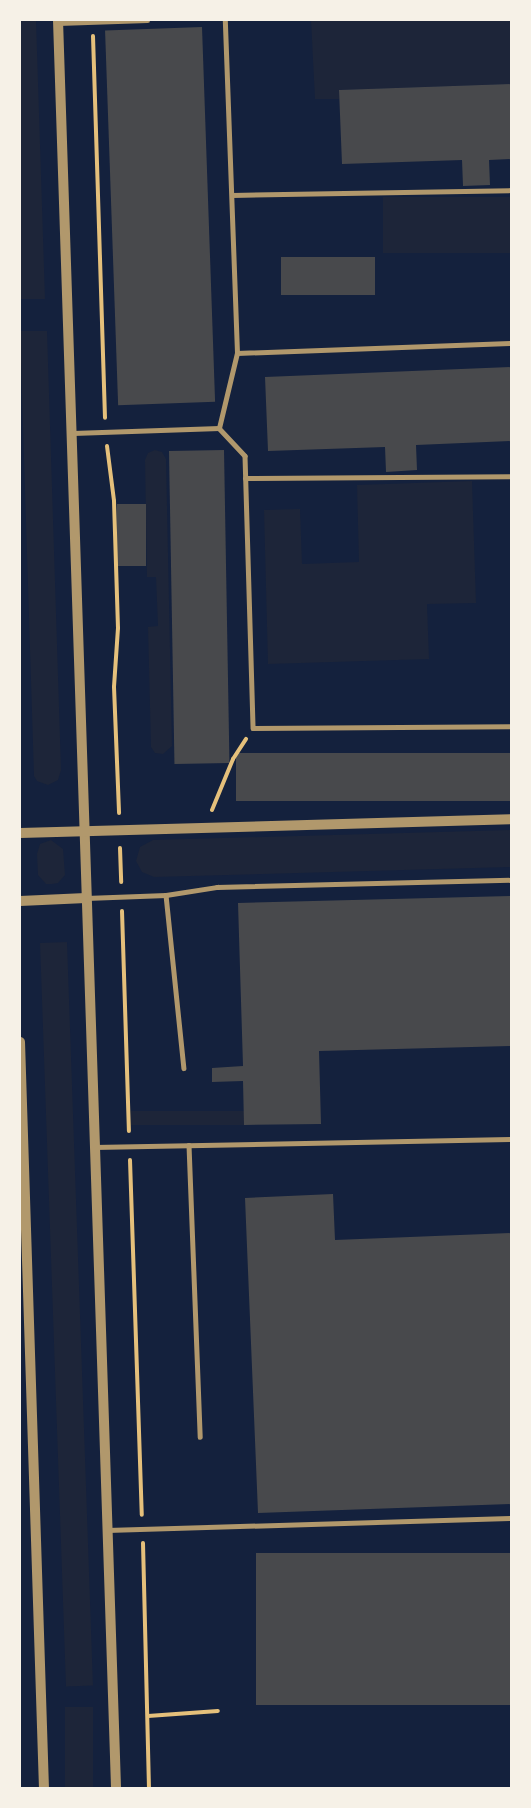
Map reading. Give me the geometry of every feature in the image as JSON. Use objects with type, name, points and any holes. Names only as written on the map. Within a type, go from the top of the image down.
[{"type":"street","points":[[58,21],[116,1788]]},
{"type":"street","points":[[20,833],[512,819]]},
{"type":"street","points":[[20,901],[86,898]]},
{"type":"street","points":[[20,1042],[44,1788]]},
{"type":"lane","points":[[58,21],[147,20]]},
{"type":"lane","points":[[219,428],[237,353],[225,20]]},
{"type":"lane","points":[[232,195],[512,190]]},
{"type":"lane","points":[[237,353],[512,343]]},
{"type":"lane","points":[[70,433],[219,428],[245,456],[253,728],[512,726]]},
{"type":"lane","points":[[245,478],[512,476]]},
{"type":"lane","points":[[86,898],[166,895],[217,887],[512,880]]},
{"type":"lane","points":[[166,895],[184,1068]]},
{"type":"lane","points":[[94,1147],[512,1139]]},
{"type":"lane","points":[[189,1145],[200,1437]]},
{"type":"lane","points":[[107,1530],[512,1518]]},
{"type":"path","points":[[92,22],[106,432],[114,501],[116,548],[118,628],[114,687],[143,1529],[149,1788]]},
{"type":"path","points":[[203,828],[233,759],[253,728]]},
{"type":"path","points":[[148,1716],[218,1711]]},
{"type":"shaded area","points":[[20,20],[36,20],[45,299],[20,299]]},
{"type":"shaded area","points":[[311,20],[511,20],[511,84],[339,90],[339,99],[315,99]]},
{"type":"shaded area","points":[[383,197],[511,197],[511,253],[383,253]]},
{"type":"shaded area","points":[[20,331],[47,331],[61,770],[58,780],[48,785],[37,781],[34,776]]},
{"type":"shaded area","points":[[155,450],[162,452],[166,459],[172,746],[163,754],[155,753],[151,747],[148,627],[158,626],[156,577],[147,577],[145,460],[148,453]]},
{"type":"shaded area","points":[[472,481],[476,603],[427,604],[429,659],[268,664],[264,510],[300,509],[302,564],[359,562],[357,485]]},
{"type":"shaded area","points":[[511,830],[511,867],[154,877],[142,872],[136,861],[140,847],[153,840]]},
{"type":"shaded area","points":[[51,840],[63,849],[65,875],[58,883],[46,884],[38,875],[37,854],[40,844]]},
{"type":"shaded area","points":[[67,942],[93,1686],[66,1686],[40,943]]},
{"type":"shaded area","points":[[131,1111],[244,1111],[244,1125],[131,1125]]},
{"type":"shaded area","points":[[65,1707],[93,1707],[93,1788],[65,1788]]},
{"type":"building","points":[[202,27],[215,402],[118,405],[105,30]]},
{"type":"building","points":[[512,84],[512,159],[489,160],[490,185],[463,186],[462,160],[342,164],[339,90]]},
{"type":"building","points":[[281,257],[375,257],[375,295],[281,295]]},
{"type":"building","points":[[512,367],[512,441],[416,445],[417,470],[386,472],[385,447],[268,451],[265,377]]},
{"type":"building","points":[[224,450],[229,763],[174,764],[169,451]]},
{"type":"building","points":[[117,504],[146,504],[146,566],[117,566]]},
{"type":"building","points":[[236,753],[512,753],[512,801],[236,801]]},
{"type":"building","points":[[512,896],[512,1046],[319,1051],[321,1124],[244,1125],[243,1081],[212,1082],[212,1068],[243,1066],[238,903]]},
{"type":"building","points":[[333,1194],[335,1240],[512,1233],[512,1504],[258,1513],[245,1198]]},
{"type":"building","points":[[256,1553],[512,1553],[512,1705],[256,1705]]}]
